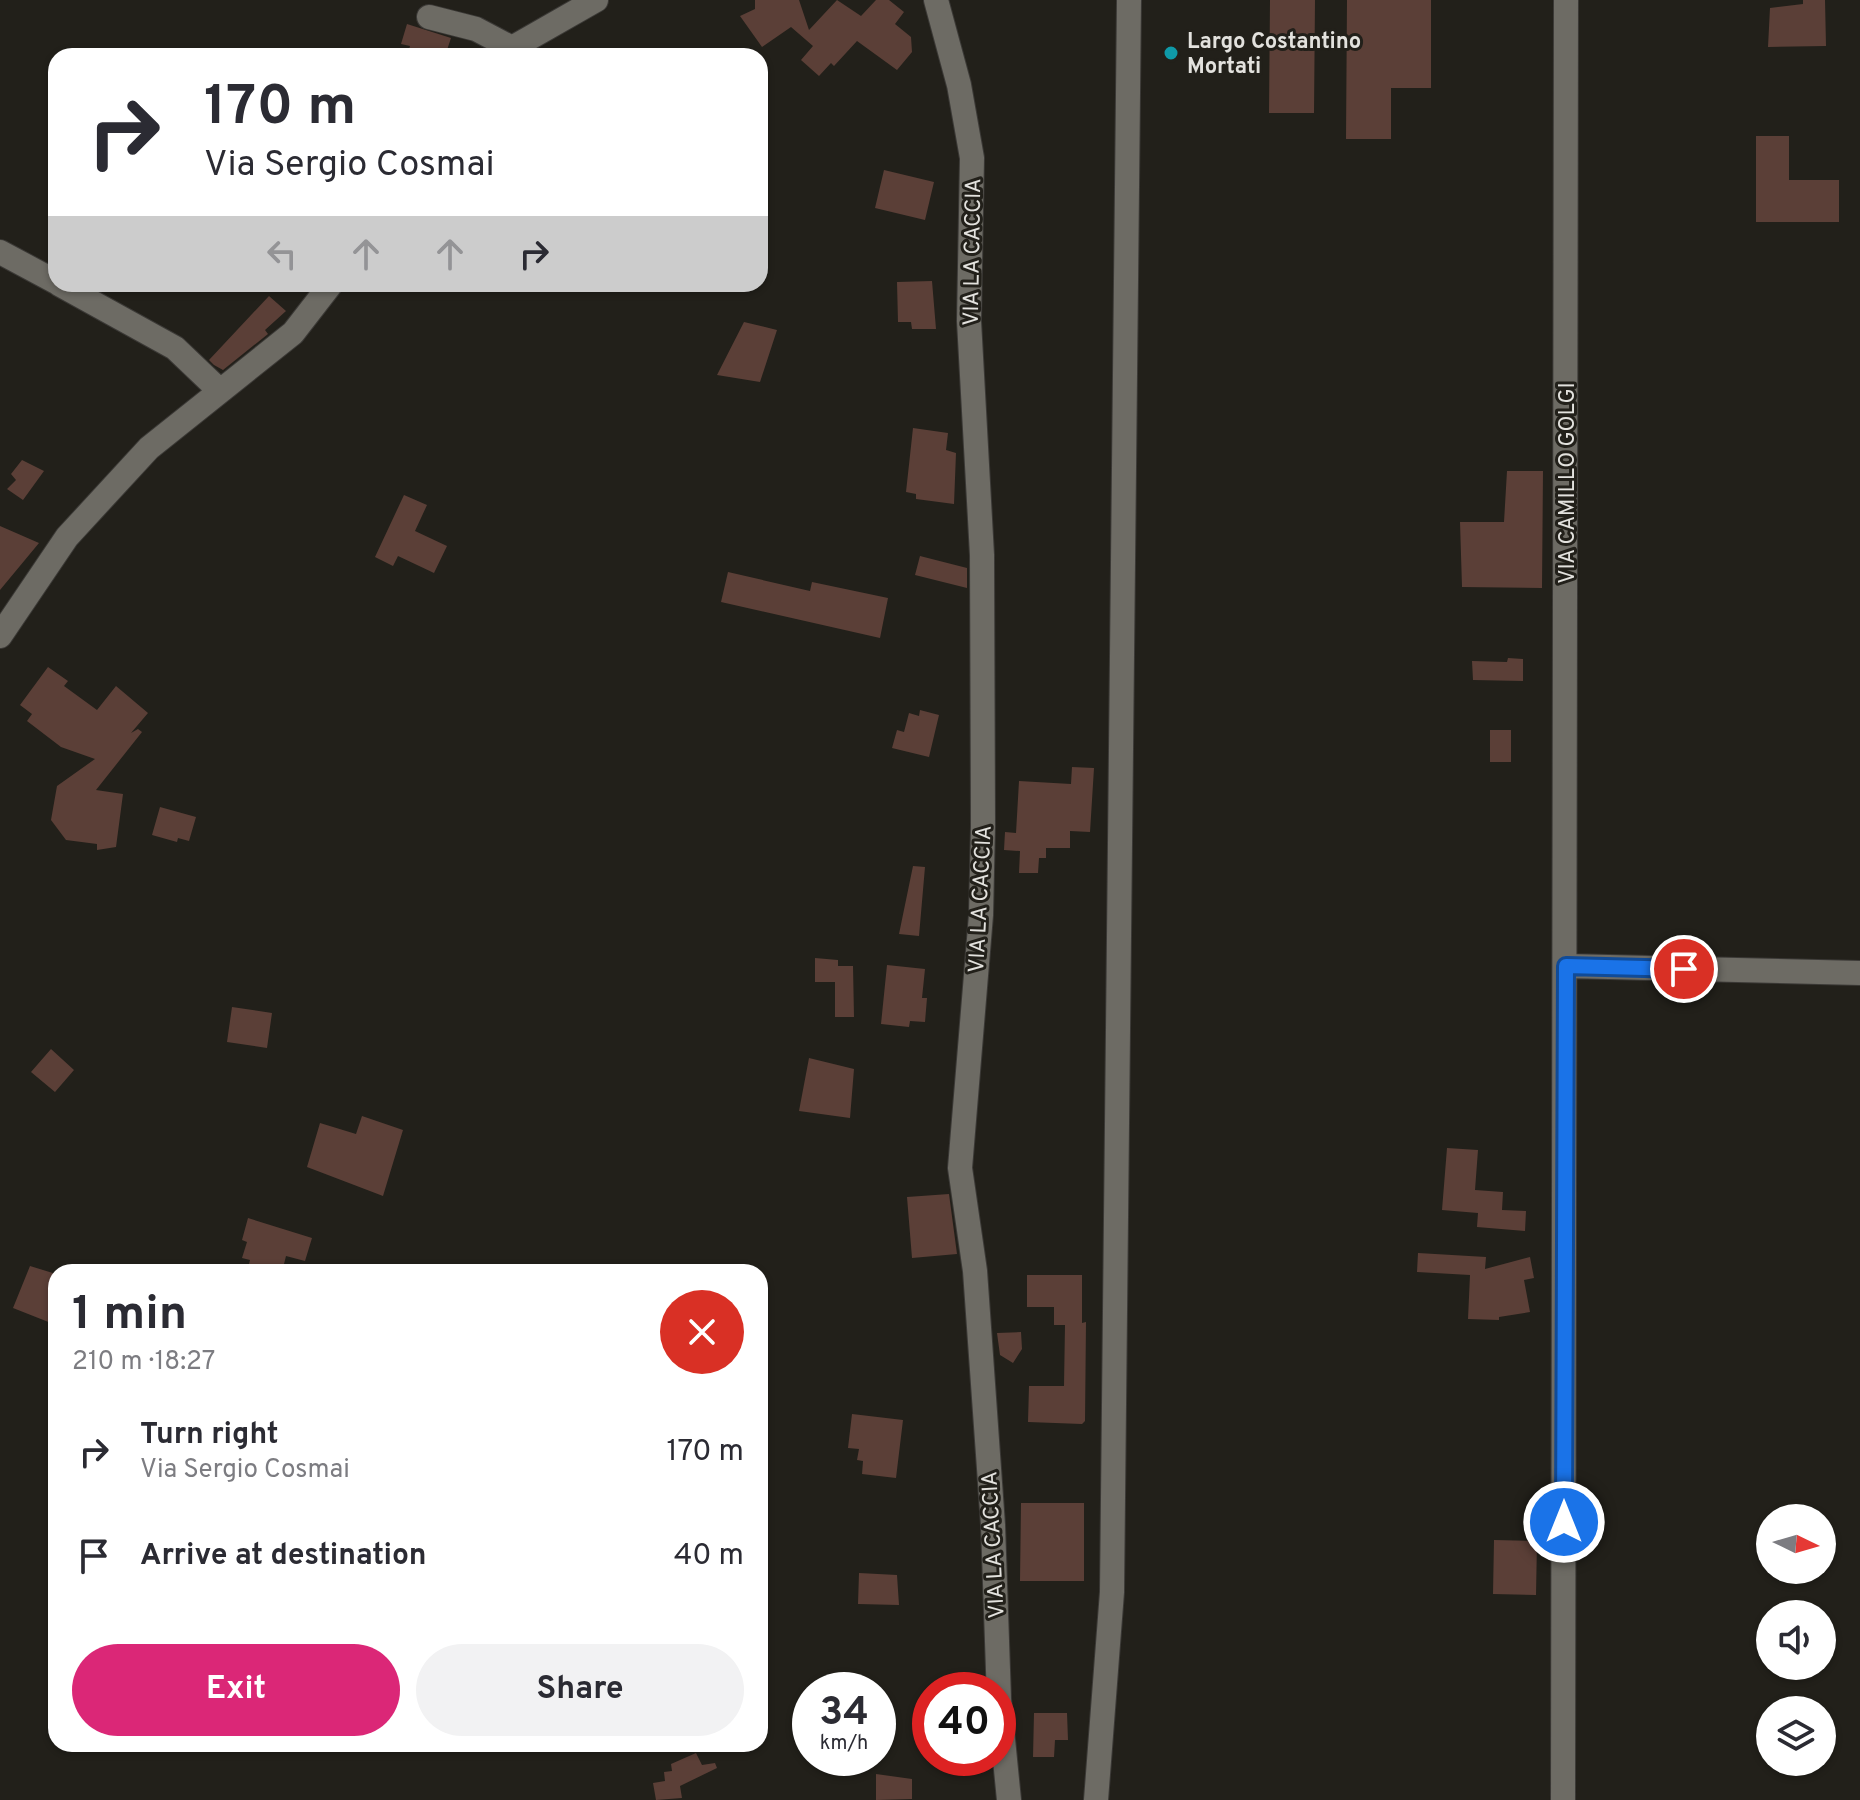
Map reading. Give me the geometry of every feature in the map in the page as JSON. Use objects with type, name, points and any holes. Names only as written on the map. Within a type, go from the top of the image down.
[{"type":"street","points":[[509,48],[596,0]]},
{"type":"street","name":"VIA LA CACCIA","points":[[936,0],[959,85],[972,158],[969,321],[982,555],[983,826],[981,915],[960,1168],[975,1271],[993,1525],[999,1699],[1009,1800]]},
{"type":"street","points":[[1096,1800],[1112,1592],[1129,0]]},
{"type":"street","name":"VIA CAMILLO GOLGI","points":[[1563,1800],[1566,0]]},
{"type":"street","points":[[429,17],[476,29],[500,48]]},
{"type":"street","points":[[0,252],[48,278]]},
{"type":"street","points":[[74,292],[175,348],[218,389]]},
{"type":"street","points":[[0,636],[67,537],[149,448],[218,389],[293,333],[325,292]]},
{"type":"street","points":[[1566,966],[1860,973]]},
{"type":"building","points":[[755,0],[799,0],[809,30],[837,0],[861,16],[876,0],[889,0],[904,12],[895,24],[911,37],[912,52],[897,70],[857,41],[834,66],[831,63],[819,76],[801,60],[813,46],[791,27],[762,47],[740,16],[755,9]]},
{"type":"building","points":[[1270,0],[1315,0],[1314,113],[1269,113]]},
{"type":"building","points":[[1347,0],[1431,0],[1431,88],[1391,88],[1391,139],[1346,139]]},
{"type":"building","points":[[1803,0],[1825,0],[1826,46],[1768,47],[1770,8],[1803,4]]},
{"type":"building","points":[[407,24],[451,38],[448,48],[409,48],[401,44]]},
{"type":"building","points":[[1756,136],[1789,136],[1789,180],[1839,180],[1839,222],[1756,222]]},
{"type":"building","points":[[884,170],[934,182],[925,220],[875,208]]},
{"type":"building","points":[[932,281],[936,329],[912,329],[911,322],[898,322],[897,282]]},
{"type":"building","points":[[269,296],[286,311],[265,330],[268,334],[223,370],[214,365],[209,360]]},
{"type":"building","points":[[744,322],[777,330],[760,382],[717,375]]},
{"type":"building","points":[[913,428],[948,433],[946,450],[956,453],[954,504],[916,499],[916,494],[906,492]]},
{"type":"building","points":[[22,460],[44,471],[23,500],[7,489],[16,480],[11,474]]},
{"type":"building","points":[[1507,471],[1543,471],[1542,588],[1462,587],[1460,522],[1504,522]]},
{"type":"building","points":[[404,495],[427,505],[415,531],[447,546],[434,573],[398,556],[393,566],[375,557]]},
{"type":"building","points":[[0,526],[39,543],[0,590]]},
{"type":"building","points":[[920,556],[967,568],[967,588],[915,575]]},
{"type":"building","points":[[728,572],[810,591],[812,582],[888,598],[880,638],[721,602]]},
{"type":"building","points":[[1508,658],[1523,659],[1523,681],[1473,680],[1472,661],[1507,662]]},
{"type":"building","points":[[48,667],[68,681],[64,686],[97,710],[116,686],[148,713],[131,733],[138,729],[142,732],[96,790],[123,794],[116,847],[97,850],[97,844],[66,840],[51,820],[57,786],[95,759],[61,747],[27,721],[32,714],[20,705]]},
{"type":"building","points":[[920,710],[939,715],[929,757],[892,748],[897,730],[904,732],[909,713],[919,716]]},
{"type":"building","points":[[1490,730],[1511,730],[1511,762],[1490,762]]},
{"type":"building","points":[[1072,767],[1094,768],[1090,832],[1070,831],[1070,848],[1046,848],[1046,858],[1039,858],[1038,873],[1019,873],[1020,851],[1004,850],[1005,832],[1016,833],[1019,781],[1071,784]]},
{"type":"building","points":[[160,807],[196,817],[189,841],[178,838],[177,842],[152,835]]},
{"type":"building","points":[[913,866],[925,867],[919,936],[899,934]]},
{"type":"building","points":[[815,958],[838,960],[838,966],[853,966],[854,1017],[835,1017],[835,982],[815,982]]},
{"type":"building","points":[[887,965],[925,969],[922,998],[927,998],[925,1022],[910,1021],[909,1027],[881,1024]]},
{"type":"building","points":[[232,1007],[272,1013],[267,1048],[227,1042]]},
{"type":"building","points":[[51,1049],[74,1070],[55,1092],[31,1072]]},
{"type":"building","points":[[809,1058],[854,1069],[850,1118],[799,1111]]},
{"type":"building","points":[[362,1116],[403,1130],[383,1196],[307,1167],[320,1123],[356,1134]]},
{"type":"building","points":[[1447,1148],[1478,1150],[1475,1190],[1503,1192],[1502,1210],[1526,1211],[1525,1231],[1477,1227],[1478,1213],[1442,1210]]},
{"type":"building","points":[[949,1194],[957,1254],[912,1258],[907,1197]]},
{"type":"building","points":[[248,1218],[312,1238],[305,1261],[286,1256],[284,1264],[249,1264],[250,1260],[242,1258],[247,1242],[242,1240]]},
{"type":"building","points":[[1418,1253],[1486,1257],[1485,1269],[1530,1257],[1534,1278],[1524,1280],[1530,1312],[1499,1317],[1499,1320],[1468,1319],[1470,1275],[1417,1272]]},
{"type":"building","points":[[30,1266],[48,1272],[48,1322],[13,1308]]},
{"type":"building","points":[[1027,1275],[1082,1275],[1082,1323],[1086,1322],[1085,1421],[1082,1424],[1028,1422],[1029,1386],[1064,1386],[1065,1325],[1054,1325],[1054,1307],[1027,1307]]},
{"type":"building","points":[[1021,1332],[1022,1349],[1013,1363],[1000,1355],[997,1333]]},
{"type":"building","points":[[852,1414],[903,1420],[896,1478],[862,1474],[863,1461],[857,1460],[859,1449],[848,1448]]},
{"type":"building","points":[[1021,1503],[1084,1503],[1084,1581],[1020,1581]]},
{"type":"building","points":[[1494,1540],[1537,1541],[1536,1595],[1493,1594]]},
{"type":"building","points":[[859,1573],[897,1575],[899,1605],[858,1604]]},
{"type":"building","points":[[1034,1713],[1067,1713],[1068,1740],[1055,1740],[1054,1757],[1033,1757]]},
{"type":"building","points":[[696,1753],[702,1765],[715,1763],[717,1768],[680,1786],[682,1798],[656,1800],[653,1783],[665,1781],[664,1772],[672,1771],[671,1764]]},
{"type":"building","points":[[876,1776],[912,1779],[912,1799],[876,1800]]},
{"type":"place","name":"Largo Costantino Mortati","points":[[1171,53]]},
{"type":"route","points":[[1564,1522],[1566,966],[1684,969]]}]
